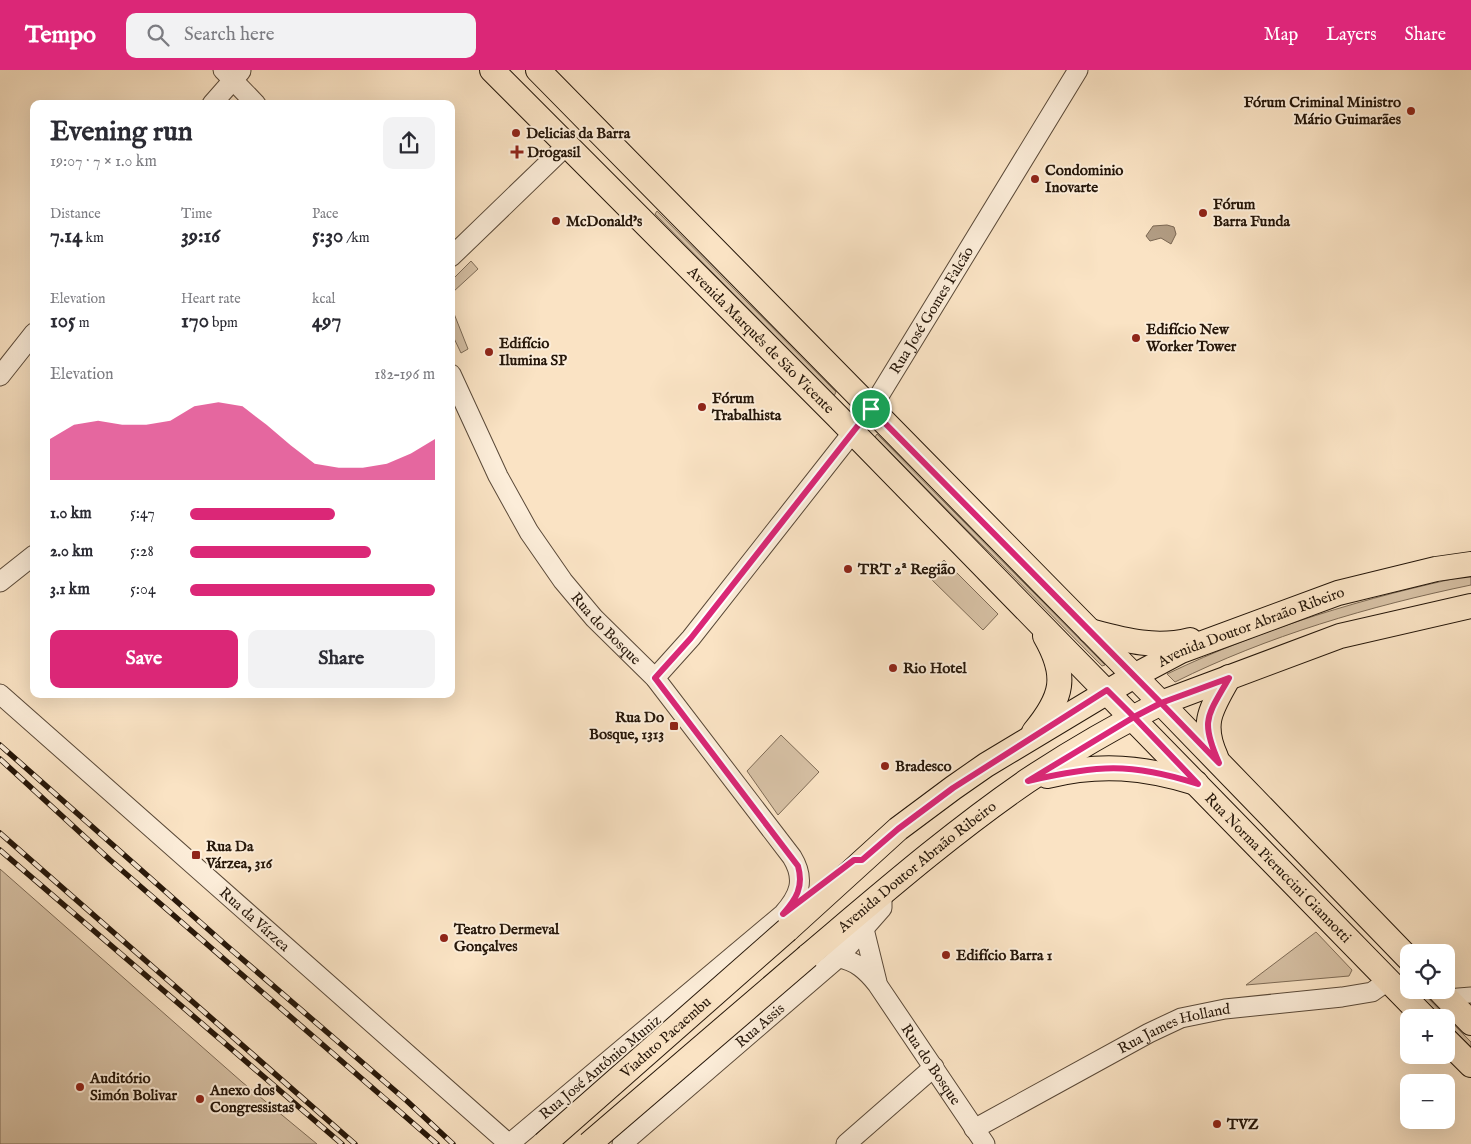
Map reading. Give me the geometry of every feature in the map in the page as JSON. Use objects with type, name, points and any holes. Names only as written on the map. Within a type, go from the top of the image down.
[{"type":"main road","name":"Avenida Marquês de São Vicente","points":[[492,70],[1134,717]]},
{"type":"main road","name":"Avenida Marquês de São Vicente","points":[[538,70],[1161,703]]},
{"type":"main road","name":"Avenida Doutor Abraão Ribeiro","points":[[785,922],[898,829],[953,788],[1107,690],[1181,651],[1338,593],[1436,569],[1471,564]]},
{"type":"main road","name":"Avenida Doutor Abraão Ribeiro","points":[[808,956],[983,813],[1028,781],[1134,717],[1161,703],[1340,636],[1471,606]]},
{"type":"main road","points":[[1030,738],[1050,709],[1060,683],[1060,668],[1038,621]]},
{"type":"main road","points":[[1089,630],[1129,641],[1162,645],[1189,641],[1221,630],[1232,631]]},
{"type":"main road","points":[[1219,763],[1207,735],[1207,724],[1209,714],[1229,678]]},
{"type":"main road","name":"Rua Norma Pieruccini Giannotti","points":[[1161,703],[1400,949]]},
{"type":"main road","name":"Rua Norma Pieruccini Giannotti","points":[[1134,717],[1416,1009]]},
{"type":"main road","points":[[1028,781],[1104,767],[1152,771],[1198,784]]},
{"type":"main road","name":"Viaduto Pacaembu","points":[[544,1144],[785,922]]},
{"type":"main road","name":"Viaduto Pacaembu","points":[[588,1144],[808,956]]},
{"type":"main road","points":[[1449,999],[1471,1023]]},
{"type":"main road","points":[[1455,1049],[1471,1065]]},
{"type":"street","name":"Rua José Gomes Falcão","points":[[655,678],[691,638],[871,409],[1078,70]]},
{"type":"street","points":[[215,100],[232,73],[253,100]]},
{"type":"street","points":[[455,253],[567,145]]},
{"type":"street","points":[[0,376],[30,338]]},
{"type":"street","name":"Rua do Bosque","points":[[455,383],[498,476],[529,532],[570,590],[655,678],[798,866],[800,883],[798,893],[785,922]]},
{"type":"street","points":[[0,582],[30,558]]},
{"type":"street","name":"Rua da Várzea","points":[[0,694],[509,1144]]},
{"type":"street","name":"Rua Assis","points":[[622,1144],[838,958],[882,908],[882,895]]},
{"type":"street","name":"Rua José Antônio Muniz","points":[[509,1144],[567,1095],[785,922]]},
{"type":"street","name":"Rua do Bosque","points":[[864,929],[877,984]]},
{"type":"street","name":"Rua do Bosque","points":[[838,958],[855,963],[868,973],[877,984],[980,1137]]},
{"type":"street","name":"Rua James Holland","points":[[980,1137],[1149,1033],[1181,1018],[1225,1009],[1342,998],[1372,992],[1389,980]]},
{"type":"street","points":[[1455,994],[1471,995]]},
{"type":"street","points":[[846,1144],[934,1067]]},
{"type":"street","points":[[567,1095],[607,1144]]},
{"type":"shaded area","points":[[657,211],[836,392],[834,396],[655,214]]},
{"type":"shaded area","points":[[1167,225],[1174,227],[1176,234],[1171,244],[1161,238],[1150,241],[1146,236],[1153,226]]},
{"type":"shaded area","points":[[471,261],[478,269],[455,290],[455,277]]},
{"type":"shaded area","points":[[455,316],[468,349],[461,353],[455,340]]},
{"type":"shaded area","points":[[877,434],[1105,665],[1102,666],[875,437]]},
{"type":"shaded area","points":[[944,560],[998,614],[983,630],[929,577]]},
{"type":"shaded area","points":[[1471,575],[1471,585],[1433,593],[1320,624],[1246,650],[1175,682],[1167,674],[1203,657],[1278,628],[1393,593]]},
{"type":"shaded area","points":[[781,735],[819,772],[778,815],[747,771]]},
{"type":"shaded area","points":[[0,869],[242,1082],[317,1144],[0,1144]]},
{"type":"shaded area","points":[[1316,932],[1352,970],[1349,976],[1246,985]]},
{"type":"shaded area","points":[[1424,999],[1429,999],[1439,1009],[1434,1009]]},
{"type":"shaded area","points":[[1455,1026],[1471,1042],[1471,1047],[1455,1031]]},
{"type":"railway","points":[[0,745],[227,946],[407,1101],[453,1144]]},
{"type":"railway","points":[[0,759],[110,860],[437,1144]]},
{"type":"railway","points":[[0,833],[355,1144]]},
{"type":"railway","points":[[0,850],[342,1144]]},
{"type":"place","name":"Fórum Criminal Ministro Mário Guimarães","points":[[1411,111]]},
{"type":"place","name":"Delicias da Barra","points":[[516,133]]},
{"type":"place","name":"Drogasil","points":[[517,152]]},
{"type":"place","name":"Condominio Inovarte","points":[[1035,179]]},
{"type":"place","name":"Fórum Barra Funda","points":[[1203,213]]},
{"type":"place","name":"McDonald's","points":[[556,221]]},
{"type":"place","name":"Edifício New Worker Tower","points":[[1136,338]]},
{"type":"place","name":"Edifício Ilumina SP","points":[[489,352]]},
{"type":"place","name":"Fórum Trabalhista","points":[[702,407]]},
{"type":"place","name":"TRT 2ª Região","points":[[848,569]]},
{"type":"place","name":"Rio Hotel","points":[[893,668]]},
{"type":"place","name":"Rua Do Bosque, 1313","points":[[674,726]]},
{"type":"place","name":"Bradesco","points":[[885,766]]},
{"type":"place","name":"Rua Da Várzea, 316","points":[[196,855]]},
{"type":"place","name":"Teatro Dermeval Gonçalves","points":[[444,938]]},
{"type":"place","name":"Edifício Barra 1","points":[[946,955]]},
{"type":"place","name":"Auditório Simón Bolivar","points":[[80,1087]]},
{"type":"place","name":"Anexo dos Congressistas","points":[[200,1099]]},
{"type":"place","name":"TVZ","points":[[1217,1124]]},
{"type":"route","points":[[871,409],[691,638],[655,678],[798,866],[800,874],[798,893],[783,914],[854,860],[862,860],[898,829],[986,765],[1107,690],[1134,717],[1028,781],[1057,774],[1104,767],[1135,768],[1152,771],[1198,784],[1134,717],[1161,703],[1219,763],[1207,735],[1207,724],[1209,714],[1229,678],[1161,703],[871,409]]}]
